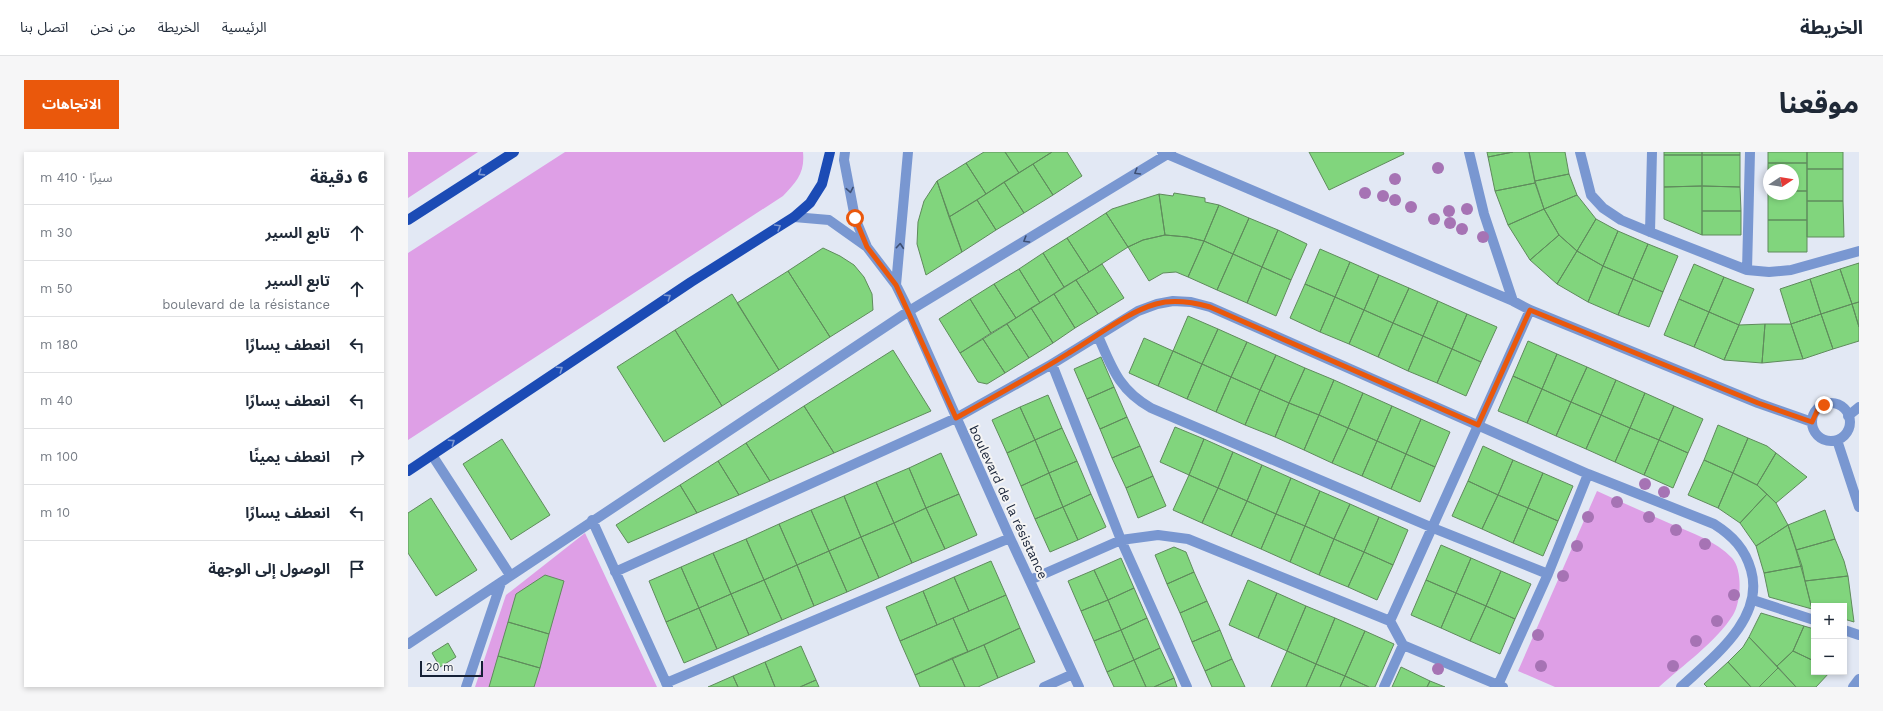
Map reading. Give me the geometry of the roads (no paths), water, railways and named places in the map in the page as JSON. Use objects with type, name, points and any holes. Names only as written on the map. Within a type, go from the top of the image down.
[{"type":"main road","points":[[408,220],[514,152]]},
{"type":"main road","points":[[408,471],[691,282],[794,217],[810,203],[822,184],[830,152]]},
{"type":"street","points":[[845,152],[844,160],[855,218],[867,247]]},
{"type":"street","points":[[896,285],[908,152]]},
{"type":"street","points":[[1468,152],[1484,214],[1513,301]]},
{"type":"street","points":[[1580,152],[1591,195],[1603,208],[1615,216],[1650,232],[1747,270],[1769,272],[1791,270],[1859,251]]},
{"type":"street","points":[[1650,232],[1652,152]]},
{"type":"street","points":[[1747,270],[1750,152]]},
{"type":"street","points":[[408,644],[501,583],[592,520],[909,311],[1166,153],[1513,301],[1530,310],[1758,403],[1812,422]]},
{"type":"street","points":[[794,217],[828,220],[867,247]]},
{"type":"street","name":"boulevard de la résistance","points":[[867,247],[896,285],[909,311],[1010,538],[1079,687]]},
{"type":"street","points":[[615,572],[956,418],[1052,364],[1138,311],[1157,304],[1191,302],[1210,307],[1588,474],[1714,524],[1728,533],[1738,543],[1748,558],[1753,577],[1753,600],[1741,626],[1715,655],[1681,687]]},
{"type":"street","points":[[1390,621],[1530,310]]},
{"type":"street","points":[[1098,336],[1116,375],[1125,388],[1136,400],[1151,408],[1433,528],[1548,574]]},
{"type":"street","points":[[1052,364],[1121,540],[1187,687]]},
{"type":"street","points":[[1824,405],[1838,405],[1844,409],[1848,416],[1850,423],[1848,430],[1844,436],[1837,440],[1823,440],[1817,436],[1813,429],[1812,422],[1818,409],[1824,405]]},
{"type":"street","points":[[1848,416],[1859,407]]},
{"type":"street","points":[[1837,440],[1859,507]]},
{"type":"street","points":[[432,455],[510,576]]},
{"type":"street","points":[[1030,580],[1121,540],[1158,535],[1188,539],[1390,621],[1403,645],[1501,686],[1588,474]]},
{"type":"street","points":[[592,520],[667,685],[1010,538]]},
{"type":"street","points":[[466,687],[501,583]]},
{"type":"street","points":[[1753,600],[1811,619]]},
{"type":"street","points":[[1847,631],[1859,635]]},
{"type":"street","points":[[1384,687],[1403,645]]},
{"type":"street","points":[[1044,687],[1073,674]]},
{"type":"street","points":[[1853,687],[1859,679]]}]
